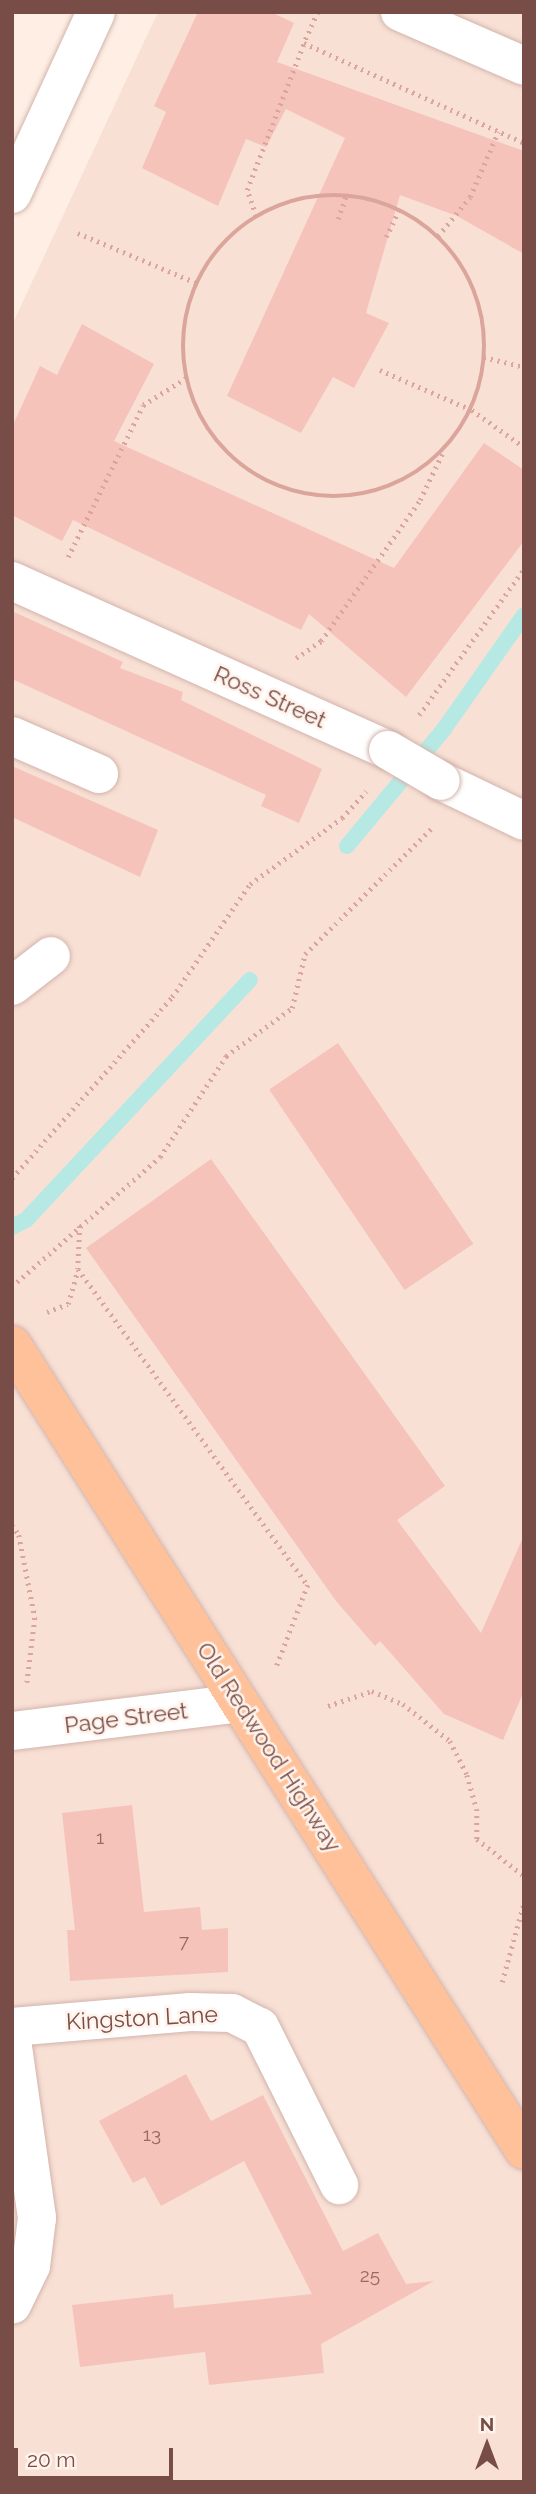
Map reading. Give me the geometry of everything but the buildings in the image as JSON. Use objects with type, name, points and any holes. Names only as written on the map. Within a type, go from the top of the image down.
[{"type":"main road","name":"Old Redwood Highway","points":[[12,1345],[524,2150]]},
{"type":"street","points":[[12,194],[96,12]]},
{"type":"street","points":[[400,12],[524,66]]},
{"type":"street","name":"Ross Street","points":[[12,581],[381,765],[451,786],[524,821]]},
{"type":"street","points":[[12,736],[99,774]]},
{"type":"street","points":[[12,986],[51,956]]},
{"type":"street","name":"Page Street","points":[[12,1731],[239,1703]]},
{"type":"street","name":"Kingston Lane","points":[[12,2027],[190,2012],[232,2013],[260,2027],[339,2185]]},
{"type":"street","points":[[12,2040],[37,2218],[30,2266],[12,2305]]},
{"type":"path","points":[[256,216],[247,190],[318,12]]},
{"type":"path","points":[[304,43],[524,143]]},
{"type":"path","points":[[438,236],[470,197],[498,132]]},
{"type":"path","points":[[293,661],[321,642],[420,500],[443,452],[472,410],[484,358],[484,323],[472,281],[438,236],[399,210],[371,198],[326,194],[283,202],[256,216],[211,255],[188,299],[181,350],[186,378],[191,399],[216,443],[254,476],[302,495],[353,496],[401,482],[443,452]]},
{"type":"path","points":[[338,219],[346,196]]},
{"type":"path","points":[[386,237],[399,210]]},
{"type":"path","points":[[78,233],[197,283]]},
{"type":"path","points":[[484,358],[524,367]]},
{"type":"path","points":[[380,370],[472,410],[524,447]]},
{"type":"path","points":[[62,570],[144,405],[186,378]]},
{"type":"path","points":[[414,723],[524,569]]},
{"type":"path","points":[[12,1178],[172,997],[250,884],[342,818],[381,765]]},
{"type":"path","points":[[17,1282],[160,1157],[226,1056],[292,1008],[305,954],[423,839],[451,786]]},
{"type":"path","points":[[41,1315],[68,1304],[78,1269],[80,1226]]},
{"type":"path","points":[[78,1269],[308,1585],[276,1668]]},
{"type":"path","points":[[12,1525],[19,1535],[35,1618],[26,1694]]},
{"type":"path","points":[[328,1706],[372,1691],[403,1704],[450,1741],[473,1798],[477,1839],[524,1876]]},
{"type":"path","points":[[502,1982],[524,1902]]},
{"type":"shaded area","points":[[158,12],[524,12],[524,2482],[12,2482],[12,325]]},
{"type":"waterway","points":[[347,846],[444,729],[524,615]]},
{"type":"waterway","points":[[12,1227],[26,1220],[250,980]]}]
